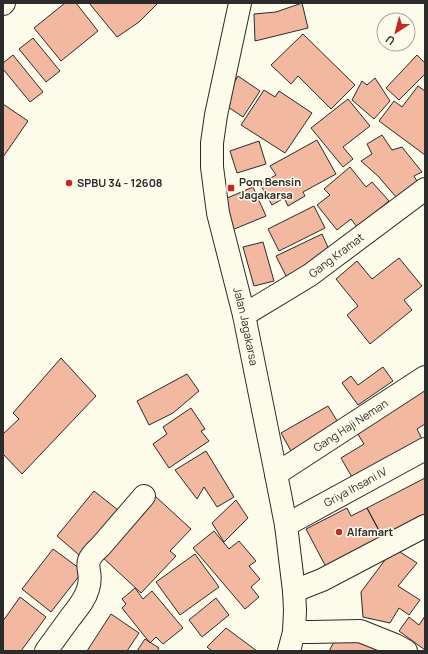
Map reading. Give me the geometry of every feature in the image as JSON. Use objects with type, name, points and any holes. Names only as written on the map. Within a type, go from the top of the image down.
[{"type":"street","name":"Jalan Jagakarsa","points":[[240,3],[216,115],[212,142],[212,167],[218,213],[244,316],[286,526],[295,610],[291,641]]},
{"type":"street","name":"Gang Kramat","points":[[244,316],[310,275],[425,189]]},
{"type":"street","name":"Gang Haji Neman","points":[[276,474],[425,377]]},
{"type":"street","name":"Griya Ihsani IV","points":[[286,526],[425,448]]},
{"type":"street","points":[[46,651],[83,600],[88,589],[90,577],[88,560],[144,496]]},
{"type":"street","points":[[294,591],[322,580],[425,526]]},
{"type":"street","points":[[291,641],[312,632],[360,631],[406,651]]},
{"type":"building","points":[[65,3],[76,3],[98,31],[61,61],[34,28]]},
{"type":"building","points":[[89,3],[158,3],[139,22],[117,37]]},
{"type":"building","points":[[302,3],[308,28],[255,41],[254,14],[276,12]]},
{"type":"building","points":[[303,34],[355,85],[331,109],[298,76],[291,84],[271,65]]},
{"type":"building","points":[[33,38],[60,71],[46,82],[19,49]]},
{"type":"building","points":[[13,55],[43,92],[30,102],[3,69],[3,63]]},
{"type":"building","points":[[417,55],[425,63],[425,74],[399,100],[386,88]]},
{"type":"building","points":[[238,76],[260,91],[243,117],[222,103]]},
{"type":"building","points":[[375,78],[390,101],[374,119],[352,100],[362,81],[367,85]]},
{"type":"building","points":[[418,86],[425,91],[425,155],[379,121],[394,101],[402,107]]},
{"type":"building","points":[[264,90],[275,97],[279,91],[312,113],[285,153],[241,125]]},
{"type":"building","points":[[348,99],[370,126],[343,147],[353,159],[343,167],[311,128]]},
{"type":"building","points":[[3,104],[28,121],[3,157]]},
{"type":"building","points":[[382,135],[392,150],[402,147],[422,172],[414,176],[418,183],[396,197],[378,176],[361,161],[372,154],[367,144]]},
{"type":"building","points":[[317,140],[336,174],[303,192],[305,196],[288,206],[284,198],[272,205],[260,184],[276,175],[270,166]]},
{"type":"building","points":[[259,141],[266,164],[237,173],[230,151]]},
{"type":"building","points":[[350,167],[366,187],[372,182],[389,201],[357,227],[351,219],[337,230],[317,205],[330,195],[324,189]]},
{"type":"building","points":[[253,187],[266,216],[232,230],[220,201]]},
{"type":"building","points":[[314,206],[325,228],[279,251],[268,229]]},
{"type":"building","points":[[322,234],[331,254],[286,276],[276,256]]},
{"type":"building","points":[[263,242],[274,281],[254,286],[243,247]]},
{"type":"building","points":[[399,258],[422,286],[404,300],[412,310],[370,344],[347,315],[358,306],[336,279],[357,261],[372,279]]},
{"type":"building","points":[[61,358],[96,396],[22,474],[3,454],[3,434],[19,419],[13,413]]},
{"type":"building","points":[[383,367],[393,381],[358,405],[342,383],[351,376],[358,385]]},
{"type":"building","points":[[187,374],[199,391],[173,413],[149,425],[137,401]]},
{"type":"building","points":[[425,387],[425,424],[417,429],[422,439],[353,479],[341,458],[364,444],[354,428]]},
{"type":"building","points":[[328,406],[339,424],[291,451],[281,433]]},
{"type":"building","points":[[191,408],[205,429],[201,431],[209,441],[169,468],[153,444],[167,434],[163,427]]},
{"type":"building","points":[[206,451],[234,497],[217,507],[204,487],[197,499],[175,470]]},
{"type":"building","points":[[425,478],[425,516],[383,538],[367,508]]},
{"type":"building","points":[[94,491],[123,514],[85,560],[57,536]]},
{"type":"building","points":[[155,496],[191,529],[170,551],[176,556],[141,593],[100,555]]},
{"type":"building","points":[[236,500],[248,518],[224,542],[212,523]]},
{"type":"building","points":[[347,508],[351,516],[367,508],[383,538],[326,567],[306,529]]},
{"type":"building","points":[[214,531],[229,549],[239,541],[256,561],[249,566],[260,579],[251,587],[259,597],[245,609],[193,548]]},
{"type":"building","points":[[394,548],[417,563],[398,586],[420,600],[409,615],[399,608],[390,623],[363,617],[361,592]]},
{"type":"building","points":[[53,549],[83,571],[51,612],[22,589]]},
{"type":"building","points":[[195,554],[219,587],[180,615],[156,582]]},
{"type":"building","points":[[135,588],[143,599],[152,591],[183,628],[163,644],[156,637],[150,643],[122,608],[126,604],[122,599]]},
{"type":"building","points":[[20,597],[46,617],[21,651],[3,651],[3,621]]},
{"type":"building","points":[[216,598],[229,615],[202,637],[189,620]]},
{"type":"building","points":[[111,614],[139,633],[127,651],[87,651]]},
{"type":"building","points":[[425,616],[425,650],[399,631],[409,617],[419,625]]},
{"type":"building","points":[[226,628],[257,651],[212,651],[207,647]]},
{"type":"building","points":[[145,639],[159,648],[157,651],[137,651]]},
{"type":"building","points":[[334,642],[372,642],[386,651],[329,651]]},
{"type":"place","name":"SPBU 34 - 12608","points":[[69,183]]},
{"type":"place","name":"Pom Bensin Jagakarsa","points":[[231,188]]},
{"type":"place","name":"Alfamart","points":[[339,532]]}]
